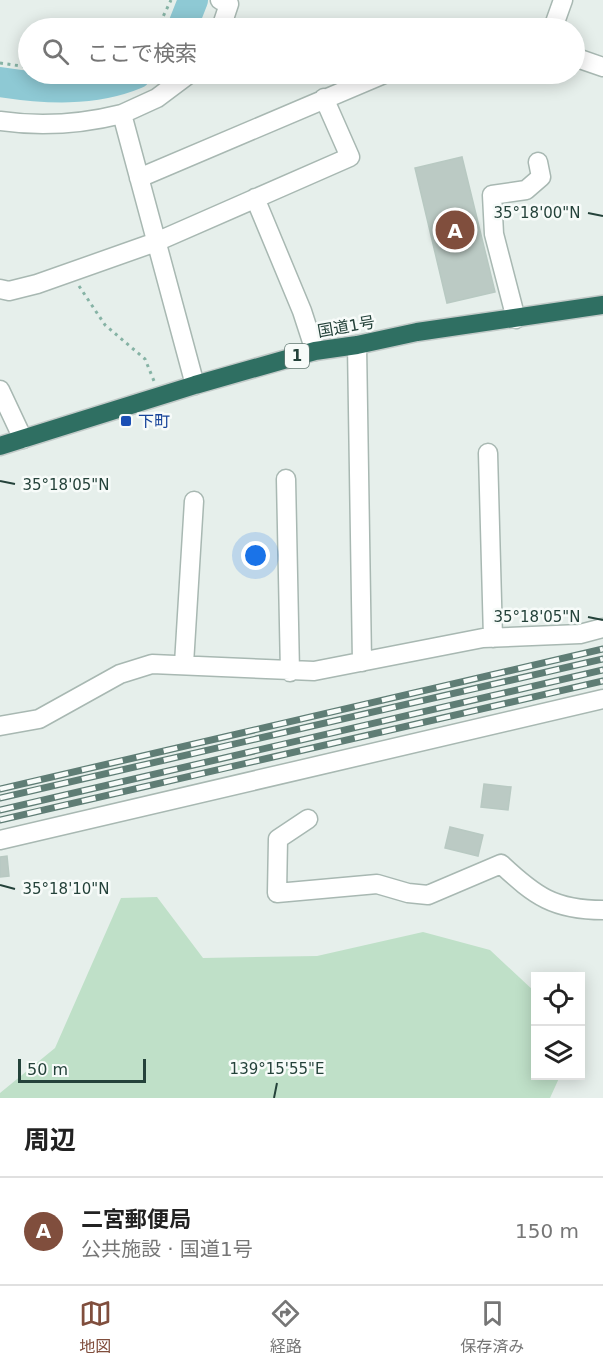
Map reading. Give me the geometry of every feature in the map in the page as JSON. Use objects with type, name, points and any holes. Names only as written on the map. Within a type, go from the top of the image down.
[{"type":"highway","name":"国道1号","points":[[0,446],[195,385],[315,351],[417,332],[603,305]]},
{"type":"street","points":[[557,18],[563,0]]},
{"type":"street","points":[[224,18],[229,1]]},
{"type":"street","points":[[585,61],[603,67]]},
{"type":"street","points":[[0,121],[18,124],[71,123],[122,114],[157,98],[176,84]]},
{"type":"street","points":[[139,178],[359,84]]},
{"type":"street","points":[[0,289],[9,291],[37,284],[156,242],[350,158],[324,98]]},
{"type":"street","points":[[122,114],[195,385]]},
{"type":"street","points":[[516,319],[494,234],[492,195],[526,190],[541,177],[538,162]]},
{"type":"street","points":[[255,198],[302,311],[315,351]]},
{"type":"street","points":[[357,345],[362,662]]},
{"type":"street","points":[[0,390],[23,439]]},
{"type":"street","points":[[488,453],[493,638]]},
{"type":"street","points":[[286,479],[290,672]]},
{"type":"street","points":[[184,664],[194,501]]},
{"type":"street","points":[[0,726],[39,719],[120,674],[152,664],[184,664],[290,672],[314,671],[493,638],[580,634],[603,628]]},
{"type":"street","points":[[0,840],[603,699]]},
{"type":"street","points":[[308,819],[278,840],[277,893],[377,884],[408,893],[428,895],[501,864],[523,885],[544,900],[579,910],[603,910]]},
{"type":"path","points":[[162,18],[171,0]]},
{"type":"path","points":[[0,63],[18,66]]},
{"type":"path","points":[[71,272],[105,325],[146,359],[160,396]]},
{"type":"green space","points":[[157,897],[203,958],[317,956],[423,932],[490,950],[531,988],[531,1080],[558,1080],[550,1098],[0,1098],[0,1093],[55,1048],[121,898]]},
{"type":"building","points":[[462,157],[495,292],[447,303],[415,168]]},
{"type":"building","points":[[484,784],[511,787],[508,810],[481,807]]},
{"type":"building","points":[[450,827],[483,835],[478,856],[445,848]]},
{"type":"building","points":[[7,856],[9,876],[0,877],[0,857]]},
{"type":"waterway","points":[[186,18],[193,0]]},
{"type":"waterway","points":[[0,82],[51,87],[103,84]]},
{"type":"railway","points":[[0,789],[603,649]]},
{"type":"railway","points":[[0,798],[603,659]]},
{"type":"railway","points":[[0,810],[603,670]]},
{"type":"railway","points":[[0,820],[603,681]]},
{"type":"place","name":"二宮郵便局","points":[[455,230]]},
{"type":"place","name":"下町","points":[[126,421]]}]
